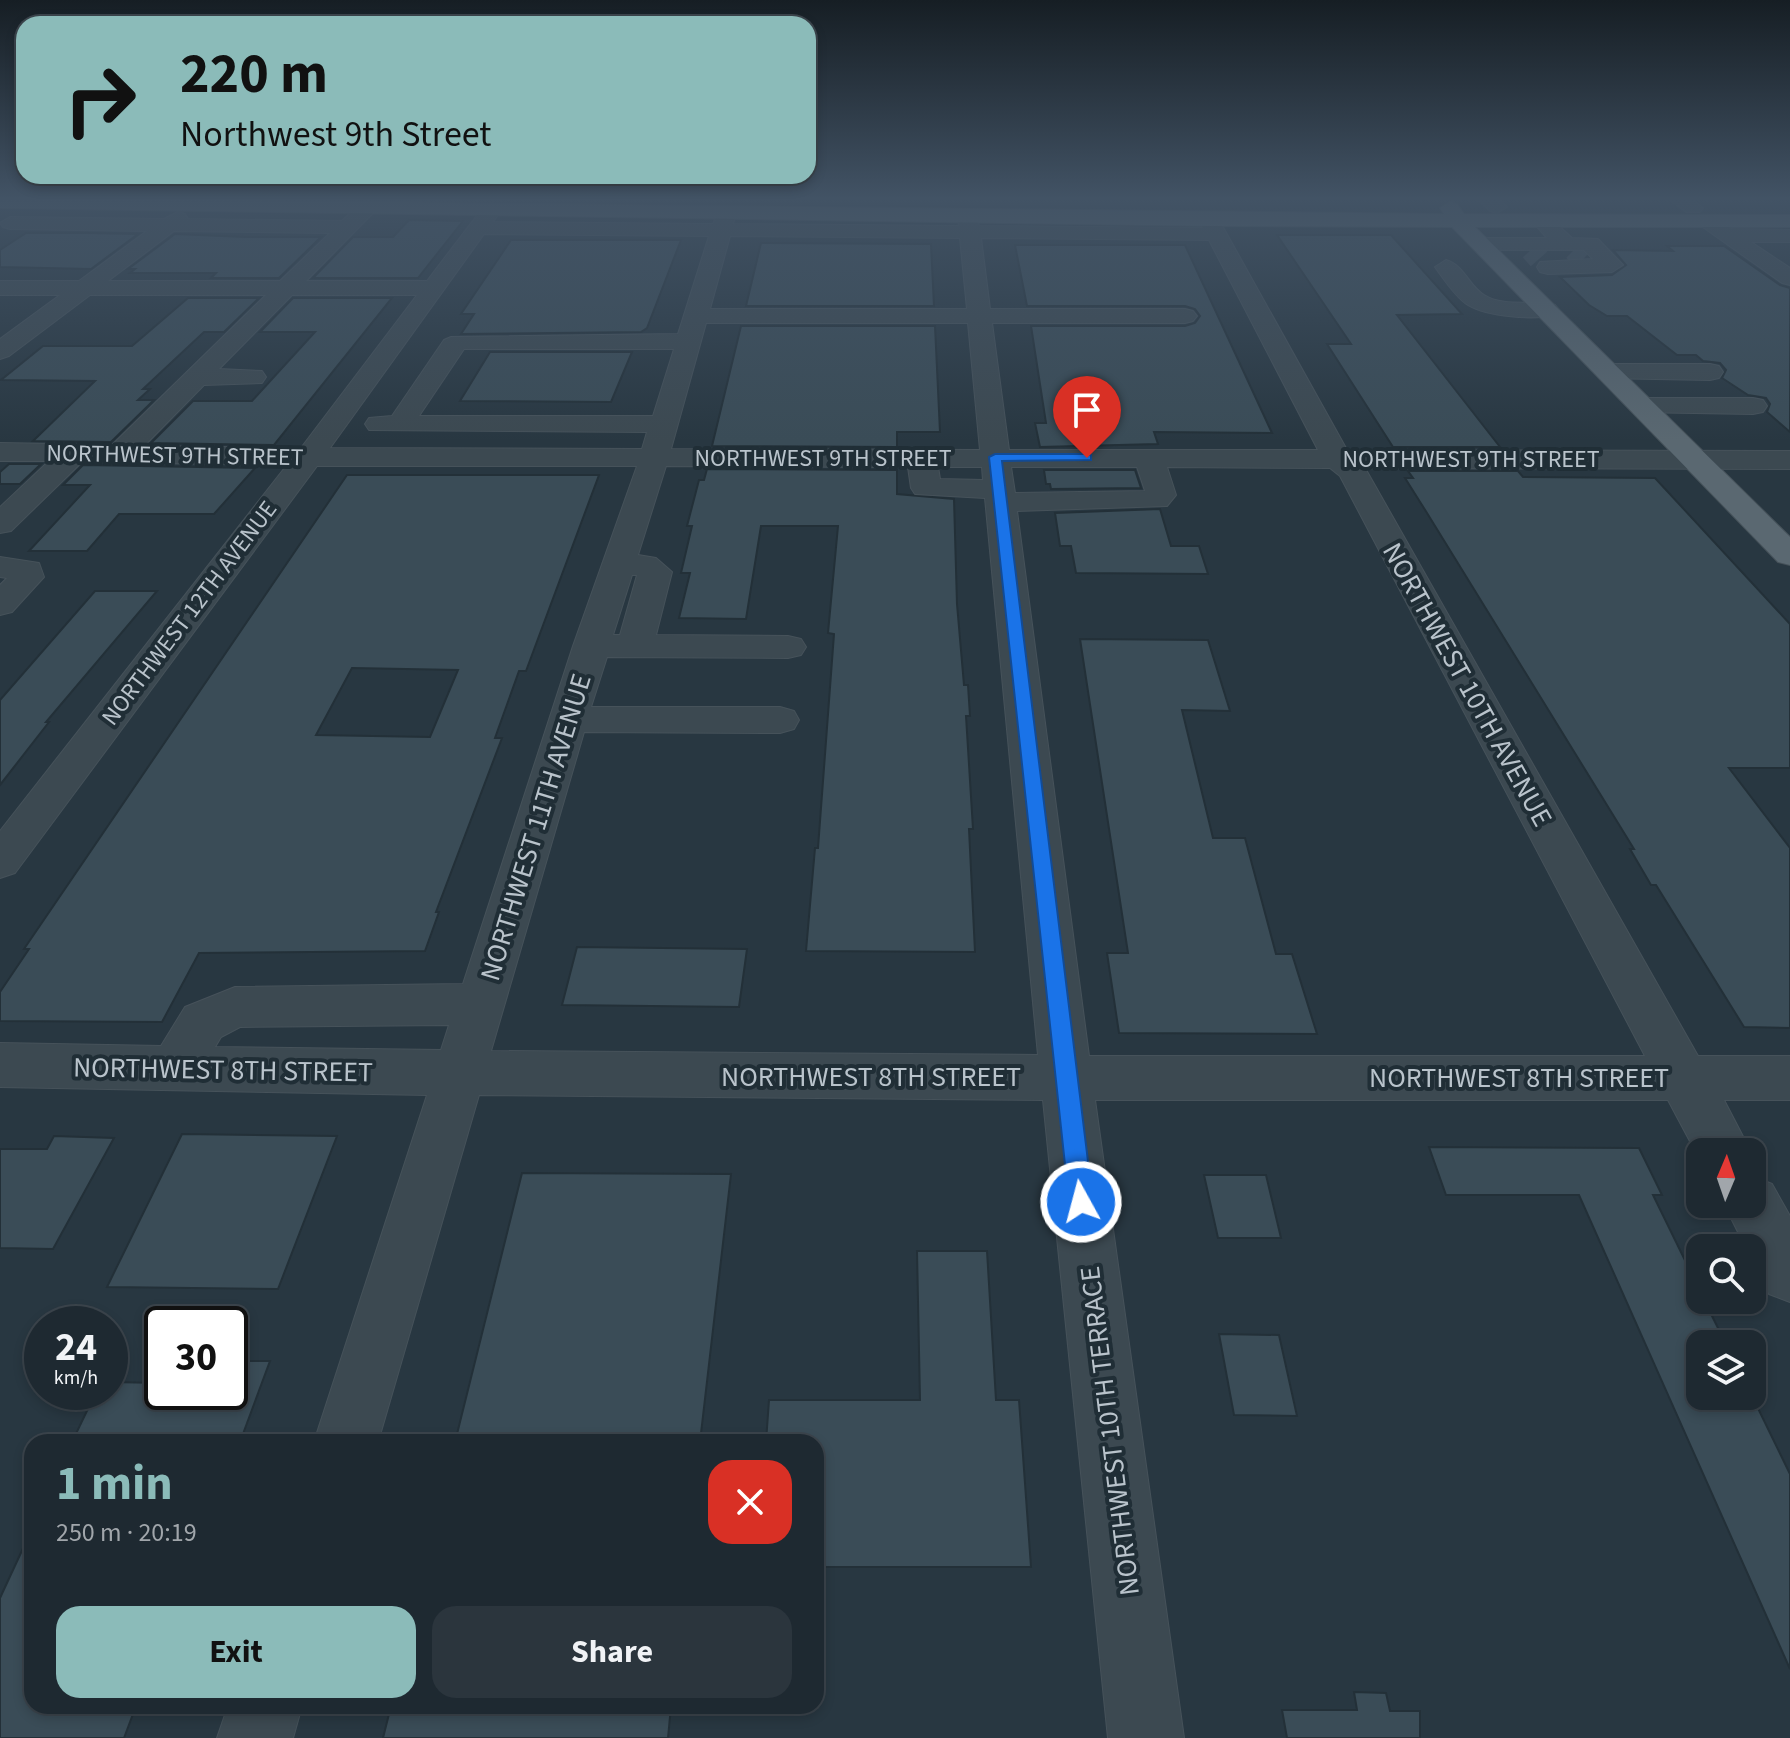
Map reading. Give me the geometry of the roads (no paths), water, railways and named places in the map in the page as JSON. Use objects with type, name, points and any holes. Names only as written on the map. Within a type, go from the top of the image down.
[{"type":"main road","points":[[1517,279],[1790,555]]},
{"type":"street","points":[[0,351],[95,279]]},
{"type":"street","points":[[120,453],[296,279]]},
{"type":"street","name":"NORTHWEST 12TH AVENUE","points":[[0,862],[309,457],[440,279]]},
{"type":"street","name":"NORTHWEST 11TH AVENUE","points":[[348,1434],[707,279]]},
{"type":"street","name":"NORTHWEST 10TH TERRACE","points":[[976,279],[1066,1078],[1146,1738]]},
{"type":"street","name":"NORTHWEST 10TH AVENUE","points":[[1242,279],[1337,459],[1352,471],[1716,1138]]},
{"type":"street","points":[[1457,279],[1476,300],[1508,309],[1547,310]]},
{"type":"street","points":[[0,303],[10,288],[433,288]]},
{"type":"street","points":[[400,424],[453,345],[460,342],[981,317],[1185,316]]},
{"type":"street","points":[[1610,372],[1710,372]]},
{"type":"street","points":[[195,377],[253,377]]},
{"type":"street","points":[[1644,406],[1753,406]]},
{"type":"street","points":[[332,424],[400,424],[659,441]]},
{"type":"street","name":"NORTHWEST 9TH STREET","points":[[0,452],[309,457],[659,441],[922,458],[926,488],[998,483],[1149,458],[1790,460]]},
{"type":"street","points":[[0,524],[75,453]]},
{"type":"street","points":[[998,483],[1156,500],[1161,495],[1149,458]]},
{"type":"street","points":[[618,565],[644,565],[655,572],[635,646]]},
{"type":"street","points":[[0,567],[27,570],[27,577],[0,605]]},
{"type":"street","points":[[591,646],[788,647]]},
{"type":"street","points":[[568,719],[780,720]]},
{"type":"street","points":[[175,1068],[203,1022],[235,1007],[480,1004]]},
{"type":"street","name":"NORTHWEST 8TH STREET","points":[[0,1065],[1066,1078],[1790,1078]]},
{"type":"street","points":[[1760,1218],[1790,1273]]},
{"type":"street","points":[[255,1738],[262,1714]]}]
